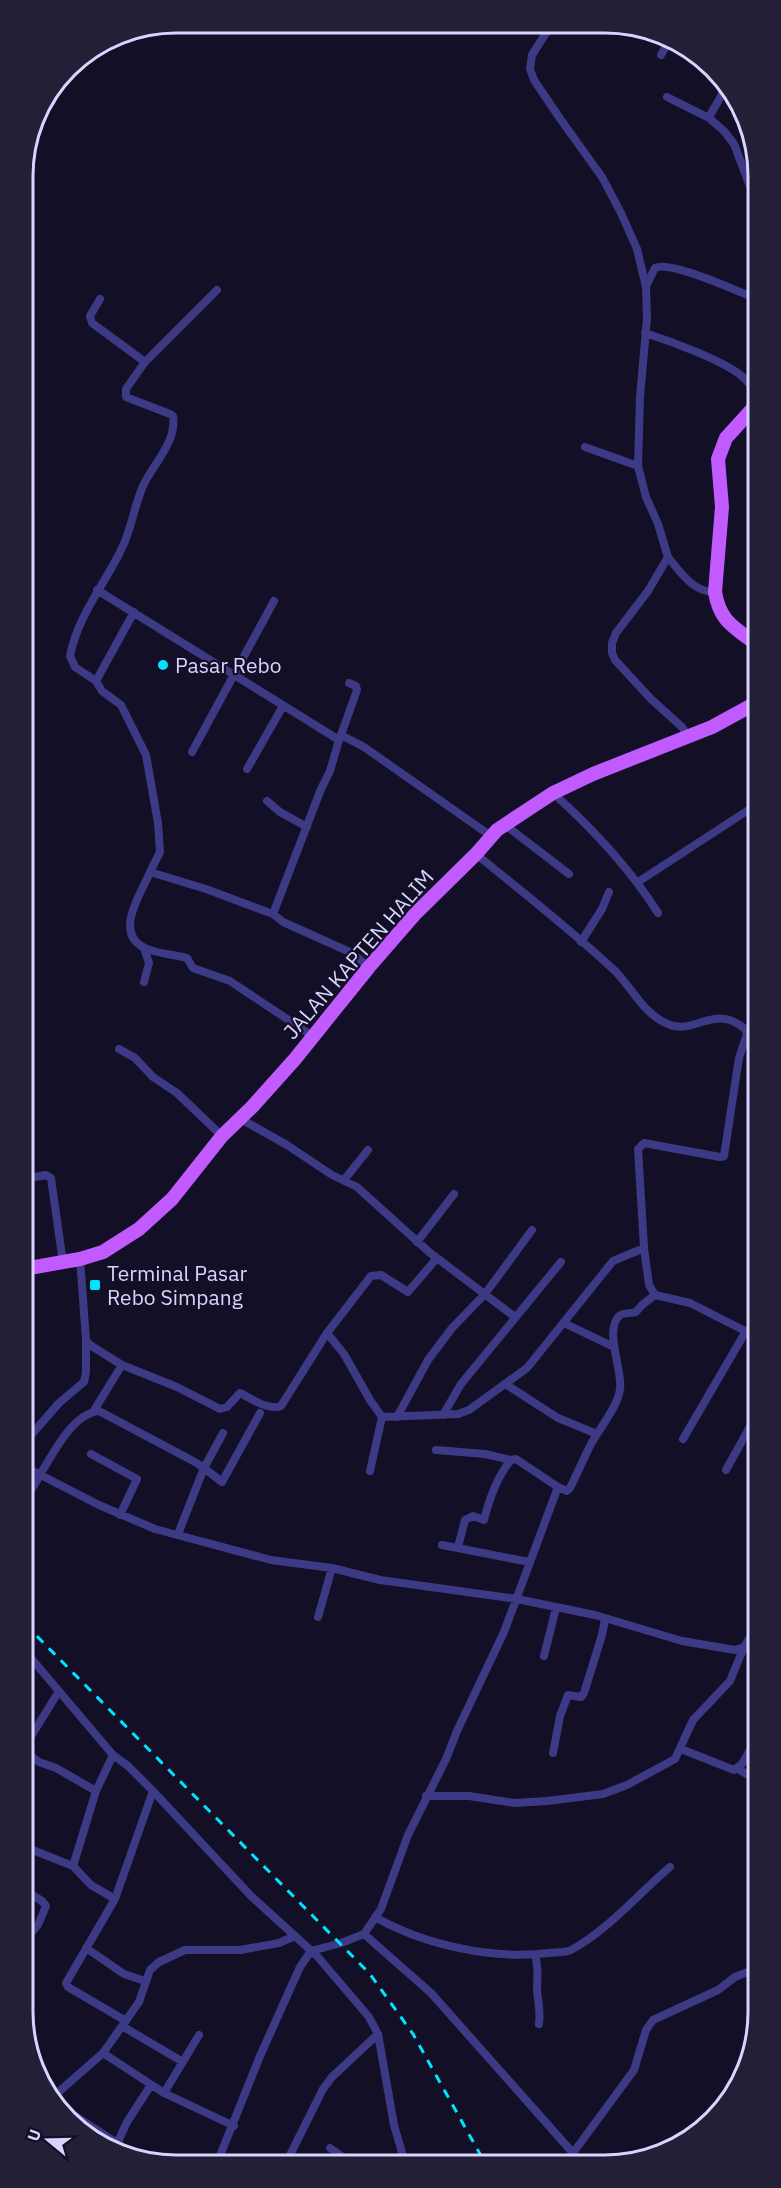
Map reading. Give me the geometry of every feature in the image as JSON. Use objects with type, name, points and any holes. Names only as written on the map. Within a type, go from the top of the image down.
[{"type":"main road","points":[[748,414],[726,438],[718,459],[722,507],[715,592],[717,605],[725,620],[748,638]]},
{"type":"main road","name":"JALAN KAPTEN HALIM","points":[[33,1268],[63,1263],[103,1252],[139,1229],[172,1199],[222,1136],[252,1107],[314,1037],[369,967],[416,913],[477,854],[491,836],[505,825],[553,793],[748,708]]},
{"type":"street","points":[[546,33],[532,55],[530,69],[534,80],[602,177],[637,249],[646,287],[647,308],[638,438],[638,466],[646,497],[658,524],[668,557],[700,590],[706,593],[715,592]]},
{"type":"street","points":[[662,55],[666,47]]},
{"type":"street","points":[[709,118],[712,107],[722,95]]},
{"type":"street","points":[[667,97],[709,118],[724,131],[734,144],[748,181]]},
{"type":"street","points":[[646,287],[655,268],[664,266],[702,277],[748,295]]},
{"type":"street","points":[[144,982],[149,963],[144,948],[130,932],[129,923],[160,852],[158,824],[146,754],[121,705],[102,691],[96,681],[75,666],[70,656],[84,614],[123,545],[144,485],[164,452],[173,430],[173,418],[170,414],[129,398],[125,394],[126,389],[144,362],[217,290]]},
{"type":"street","points":[[100,299],[90,316],[92,323],[144,362]]},
{"type":"street","points":[[645,333],[673,342],[724,366],[743,377],[748,383]]},
{"type":"street","points":[[585,447],[638,466]]},
{"type":"street","points":[[668,557],[648,591],[616,633],[612,643],[612,653],[615,660],[651,699],[682,727],[688,736]]},
{"type":"street","points":[[97,590],[283,706],[340,738],[364,747],[491,836]]},
{"type":"street","points":[[192,752],[274,601]]},
{"type":"street","points":[[96,681],[134,612]]},
{"type":"street","points":[[273,914],[330,771],[357,690],[356,686],[349,683]]},
{"type":"street","points":[[247,769],[283,706]]},
{"type":"street","points":[[553,793],[588,825],[638,882],[658,913]]},
{"type":"street","points":[[267,801],[280,812],[307,827]]},
{"type":"street","points":[[638,882],[748,810]]},
{"type":"street","points":[[505,825],[570,874]]},
{"type":"street","points":[[477,854],[624,979],[644,1006],[661,1021],[678,1028],[698,1024],[711,1018],[725,1018],[740,1025],[747,1034],[739,1058],[724,1156],[644,1143],[638,1149],[644,1248],[650,1285],[656,1295],[690,1303],[746,1331],[684,1439]]},
{"type":"street","points":[[150,872],[206,889],[273,914],[283,922],[352,953],[369,967]]},
{"type":"street","points":[[581,942],[602,909],[609,892]]},
{"type":"street","points":[[144,948],[187,958],[193,968],[230,981],[314,1037]]},
{"type":"street","points":[[119,1049],[135,1058],[153,1077],[177,1093],[222,1136]]},
{"type":"street","points":[[240,1118],[357,1187],[417,1242],[515,1317]]},
{"type":"street","points":[[344,1180],[368,1150]]},
{"type":"street","points":[[33,1177],[46,1175],[51,1178],[63,1263]]},
{"type":"street","points":[[417,1242],[454,1194]]},
{"type":"street","points":[[397,1417],[428,1360],[452,1328],[485,1294],[532,1230]]},
{"type":"street","points":[[382,1417],[458,1414],[469,1410],[527,1368],[613,1261],[644,1248]]},
{"type":"street","points":[[86,1340],[122,1365],[177,1387],[220,1409],[227,1407],[240,1393],[277,1408],[281,1406],[327,1333],[371,1276],[381,1275],[408,1292],[437,1258]]},
{"type":"street","points":[[33,1433],[59,1403],[84,1382],[86,1340],[80,1259]]},
{"type":"street","points":[[443,1415],[461,1384],[561,1262]]},
{"type":"street","points":[[436,1450],[516,1459],[567,1491],[621,1389],[614,1347],[614,1328],[619,1316],[636,1312],[656,1295]]},
{"type":"street","points":[[564,1323],[614,1347]]},
{"type":"street","points":[[327,1333],[344,1354],[382,1417],[370,1472]]},
{"type":"street","points":[[33,1486],[68,1432],[93,1412],[122,1365]]},
{"type":"street","points":[[507,1384],[558,1418],[597,1434]]},
{"type":"street","points":[[93,1412],[99,1411],[195,1462],[222,1482],[260,1413]]},
{"type":"street","points":[[726,1470],[748,1430]]},
{"type":"street","points":[[178,1534],[204,1468],[223,1433]]},
{"type":"street","points":[[92,1454],[137,1479],[120,1515]]},
{"type":"street","points":[[458,1547],[465,1520],[473,1516],[484,1520],[492,1492],[511,1460]]},
{"type":"street","points":[[33,1470],[120,1515],[155,1529],[271,1560],[332,1569],[380,1580],[517,1599],[595,1615],[682,1641],[735,1650],[744,1647]]},
{"type":"street","points":[[221,2155],[260,2056],[300,1967],[311,1951],[364,1934],[381,1909],[408,1835],[504,1632],[558,1487]]},
{"type":"street","points":[[442,1545],[529,1562]]},
{"type":"street","points":[[318,1617],[332,1569]]},
{"type":"street","points":[[544,1656],[556,1608]]},
{"type":"street","points":[[553,1753],[560,1716],[568,1695],[581,1697],[584,1693],[605,1619]]},
{"type":"street","points":[[426,1796],[469,1796],[514,1803],[569,1800],[603,1794],[627,1785],[675,1759],[689,1726],[730,1682],[748,1641]]},
{"type":"street","points":[[33,1660],[113,1755],[128,1766],[153,1791],[251,1896],[311,1951],[369,2018],[378,2034],[394,2125],[403,2155]]},
{"type":"street","points":[[33,1733],[59,1691]]},
{"type":"street","points":[[681,1749],[729,1769],[738,1769],[748,1775]]},
{"type":"street","points":[[738,1769],[748,1752]]},
{"type":"street","points":[[73,1866],[96,1791],[113,1755]]},
{"type":"street","points":[[33,1758],[96,1791]]},
{"type":"street","points":[[153,1791],[115,1899],[66,1983],[68,1987],[183,2062]]},
{"type":"street","points":[[33,1850],[73,1866],[91,1886],[115,1899]]},
{"type":"street","points":[[375,1917],[392,1927],[423,1939],[468,1951],[535,1955],[569,1951],[613,1919],[670,1867]]},
{"type":"street","points":[[33,1895],[46,1906],[33,1931]]},
{"type":"street","points":[[364,1934],[431,1993],[573,2153],[634,2070],[646,2030],[653,2020],[718,1990],[735,1977],[748,1972]]},
{"type":"street","points":[[58,2092],[103,2054],[142,1994],[150,1970],[185,1950],[240,1950],[279,1943],[296,1936]]},
{"type":"street","points":[[86,1948],[124,1974],[145,1982]]},
{"type":"street","points":[[535,1955],[539,1966],[537,1989],[541,2012],[539,2025]]},
{"type":"street","points":[[290,2155],[323,2089],[332,2077],[378,2034]]},
{"type":"street","points":[[164,2093],[200,2035]]},
{"type":"street","points":[[103,2054],[164,2093],[234,2126]]},
{"type":"street","points":[[118,2142],[127,2122],[151,2085]]},
{"type":"street","points":[[94,2129],[107,2138]]},
{"type":"street","points":[[330,2148],[340,2155]]},
{"type":"railway","points":[[33,1632],[370,1974],[413,2034],[481,2155]]},
{"type":"place","name":"Pasar Rebo","points":[[163,665]]},
{"type":"place","name":"Terminal Pasar Rebo Simpang","points":[[95,1285]]}]
